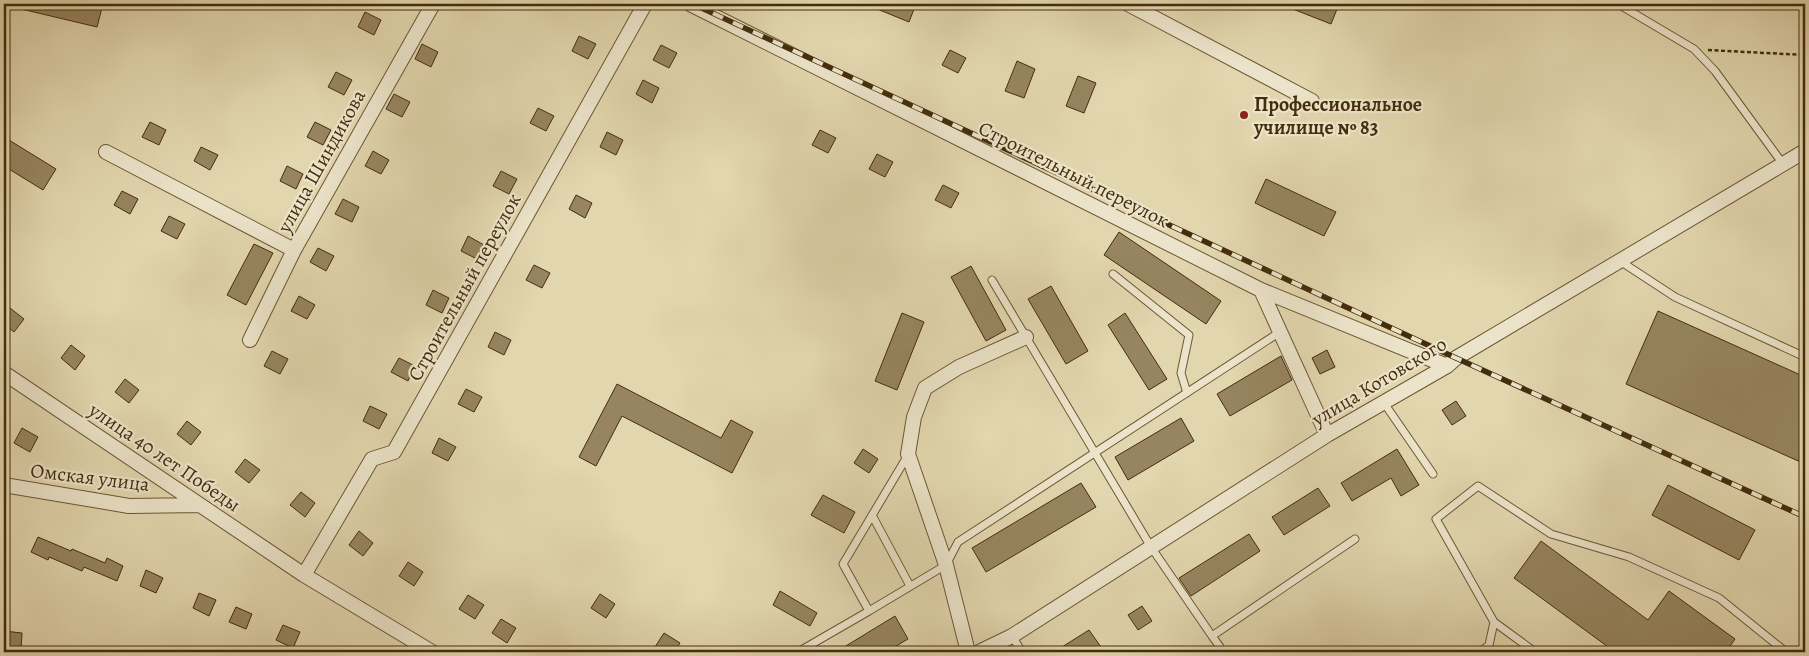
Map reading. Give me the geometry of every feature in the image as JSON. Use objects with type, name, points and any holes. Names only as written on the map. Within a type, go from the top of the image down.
[{"type":"street","name":"улица Шиндикова","points":[[250,340],[294,250],[433,4]]},
{"type":"street","name":"Строительный переулок","points":[[304,575],[372,459],[394,452],[644,4]]},
{"type":"street","name":"Строительный переулок","points":[[690,4],[1261,290],[1447,366]]},
{"type":"street","points":[[1128,4],[1312,101]]},
{"type":"street","name":"улица Котовского","points":[[979,652],[1012,636],[1327,436],[1805,151]]},
{"type":"street","points":[[106,152],[294,250]]},
{"type":"street","points":[[1261,290],[1327,436]]},
{"type":"street","points":[[968,652],[946,565],[908,454],[914,417],[926,388],[959,367],[1026,337]]},
{"type":"street","name":"улица 40 лет Победы","points":[[4,373],[304,575],[432,652]]},
{"type":"street","name":"Омская улица","points":[[4,485],[128,506],[200,505]]},
{"type":"lane","points":[[1618,4],[1694,49],[1715,71],[1783,164]]},
{"type":"lane","points":[[1620,261],[1675,297],[1805,357]]},
{"type":"lane","points":[[1113,274],[1189,335],[1181,373],[1187,393]]},
{"type":"lane","points":[[992,280],[1151,547],[1220,647],[1214,652]]},
{"type":"lane","points":[[798,652],[946,565],[958,542],[1280,332]]},
{"type":"lane","points":[[1384,402],[1433,474]]},
{"type":"lane","points":[[869,610],[843,564],[908,454]]},
{"type":"lane","points":[[1535,652],[1494,622],[1436,519],[1478,486],[1551,534],[1630,557],[1719,598],[1786,652]]},
{"type":"lane","points":[[872,515],[910,586]]},
{"type":"lane","points":[[1212,636],[1355,539]]},
{"type":"lane","points":[[1480,652],[1489,645],[1494,622]]},
{"type":"lane","points":[[1012,636],[1022,652]]},
{"type":"path","points":[[1694,49],[1805,54]]},
{"type":"building","points":[[18,4],[103,4],[97,27],[17,8]]},
{"type":"building","points":[[865,4],[916,4],[909,22]]},
{"type":"building","points":[[1280,4],[1339,4],[1331,24]]},
{"type":"building","points":[[365,12],[381,20],[374,35],[358,27]]},
{"type":"building","points":[[579,36],[596,44],[588,59],[572,51]]},
{"type":"building","points":[[422,44],[438,52],[431,67],[415,59]]},
{"type":"building","points":[[661,45],[677,53],[669,68],[653,60]]},
{"type":"building","points":[[950,50],[966,58],[958,73],[942,65]]},
{"type":"building","points":[[1017,61],[1035,69],[1024,98],[1005,91]]},
{"type":"building","points":[[336,72],[352,80],[344,95],[328,87]]},
{"type":"building","points":[[1078,76],[1096,83],[1084,113],[1066,106]]},
{"type":"building","points":[[643,80],[659,88],[652,103],[636,94]]},
{"type":"building","points":[[394,94],[410,102],[402,117],[386,109]]},
{"type":"building","points":[[538,108],[554,116],[546,131],[530,123]]},
{"type":"building","points":[[150,122],[166,130],[159,145],[142,137]]},
{"type":"building","points":[[315,122],[331,130],[323,145],[307,137]]},
{"type":"building","points":[[820,130],[836,138],[828,153],[812,145]]},
{"type":"building","points":[[607,132],[623,140],[616,155],[600,147]]},
{"type":"building","points":[[4,137],[56,169],[43,190],[4,166]]},
{"type":"building","points":[[201,147],[218,155],[210,170],[194,161]]},
{"type":"building","points":[[373,151],[389,160],[381,174],[365,166]]},
{"type":"building","points":[[877,154],[893,162],[885,177],[869,169]]},
{"type":"building","points":[[287,166],[303,174],[296,189],[280,181]]},
{"type":"building","points":[[501,171],[517,179],[509,194],[493,186]]},
{"type":"building","points":[[1266,179],[1336,212],[1324,236],[1255,203]]},
{"type":"building","points":[[943,185],[959,193],[951,208],[935,200]]},
{"type":"building","points":[[122,191],[138,199],[130,214],[114,205]]},
{"type":"building","points":[[576,195],[592,203],[585,218],[569,209]]},
{"type":"building","points":[[343,199],[359,207],[352,222],[335,214]]},
{"type":"building","points":[[169,216],[185,224],[177,239],[161,231]]},
{"type":"building","points":[[1119,232],[1221,301],[1206,324],[1104,255]]},
{"type":"building","points":[[468,236],[484,245],[477,259],[461,251]]},
{"type":"building","points":[[254,244],[273,253],[246,305],[227,295]]},
{"type":"building","points":[[318,248],[334,256],[326,271],[310,262]]},
{"type":"building","points":[[534,265],[550,273],[542,288],[526,280]]},
{"type":"building","points":[[971,266],[1006,330],[986,341],[951,277]]},
{"type":"building","points":[[1051,286],[1088,351],[1066,364],[1028,299]]},
{"type":"building","points":[[433,290],[449,298],[442,313],[426,305]]},
{"type":"building","points":[[299,296],[315,305],[307,319],[291,311]]},
{"type":"building","points":[[10,308],[24,319],[14,332],[4,324],[4,316]]},
{"type":"building","points":[[1658,311],[1805,377],[1805,464],[1626,384]]},
{"type":"building","points":[[902,313],[924,322],[897,390],[875,381]]},
{"type":"building","points":[[1125,313],[1167,379],[1149,390],[1108,325]]},
{"type":"building","points":[[495,332],[511,340],[504,355],[488,347]]},
{"type":"building","points":[[71,345],[85,356],[75,370],[61,358]]},
{"type":"building","points":[[1327,350],[1335,367],[1320,374],[1312,358]]},
{"type":"building","points":[[272,351],[288,359],[280,374],[264,366]]},
{"type":"building","points":[[1281,356],[1292,380],[1230,416],[1217,394]]},
{"type":"building","points":[[399,358],[415,366],[408,381],[391,372]]},
{"type":"building","points":[[125,379],[139,390],[129,403],[115,392]]},
{"type":"building","points":[[617,384],[721,438],[731,420],[753,432],[732,473],[622,416],[596,466],[579,457]]},
{"type":"building","points":[[466,389],[482,397],[474,412],[458,404]]},
{"type":"building","points":[[1456,401],[1466,416],[1452,425],[1442,410]]},
{"type":"building","points":[[370,406],[387,414],[379,429],[363,421]]},
{"type":"building","points":[[1181,418],[1194,441],[1128,480],[1115,457]]},
{"type":"building","points":[[187,421],[201,432],[191,445],[177,434]]},
{"type":"building","points":[[22,428],[38,437],[30,452],[14,443]]},
{"type":"building","points":[[439,438],[456,447],[448,461],[432,453]]},
{"type":"building","points":[[863,449],[878,459],[869,473],[854,463]]},
{"type":"building","points":[[1397,449],[1419,485],[1401,496],[1391,478],[1352,501],[1341,483]]},
{"type":"building","points":[[245,459],[260,470],[249,483],[235,472]]},
{"type":"building","points":[[1081,483],[1096,507],[986,572],[972,548]]},
{"type":"building","points":[[1668,485],[1755,530],[1739,560],[1652,515]]},
{"type":"building","points":[[1318,488],[1330,506],[1284,535],[1272,517]]},
{"type":"building","points":[[301,492],[315,503],[305,517],[290,505]]},
{"type":"building","points":[[823,495],[855,512],[844,533],[811,515]]},
{"type":"building","points":[[359,531],[373,543],[363,556],[349,545]]},
{"type":"building","points":[[1249,534],[1260,551],[1191,596],[1179,578]]},
{"type":"building","points":[[38,537],[105,563],[107,558],[123,566],[117,581],[84,567],[82,571],[49,557],[48,560],[31,552]]},
{"type":"building","points":[[1541,541],[1648,620],[1669,591],[1735,639],[1726,652],[1615,652],[1514,578]]},
{"type":"building","points":[[408,562],[423,572],[414,586],[399,576]]},
{"type":"building","points":[[146,570],[163,578],[156,593],[140,586]]},
{"type":"building","points":[[780,591],[817,613],[810,626],[773,605]]},
{"type":"building","points":[[199,593],[216,600],[209,616],[193,608]]},
{"type":"building","points":[[600,594],[615,604],[606,618],[591,608]]},
{"type":"building","points":[[468,595],[484,605],[475,619],[459,609]]},
{"type":"building","points":[[1142,606],[1152,621],[1138,630],[1128,615]]},
{"type":"building","points":[[236,607],[252,614],[246,629],[229,622]]},
{"type":"building","points":[[895,616],[908,639],[886,652],[836,652]]},
{"type":"building","points":[[501,619],[516,628],[507,643],[492,633]]},
{"type":"building","points":[[283,625],[300,632],[293,648],[276,640]]},
{"type":"building","points":[[1089,630],[1101,647],[1093,652],[1054,652]]},
{"type":"building","points":[[4,631],[22,633],[21,649],[4,648]]},
{"type":"building","points":[[664,633],[680,643],[674,652],[663,652],[655,647]]},
{"type":"railway","points":[[693,4],[1456,358],[1805,517]]},
{"type":"place","name":"Профессиональное училище № 83","points":[[1244,115]]}]
